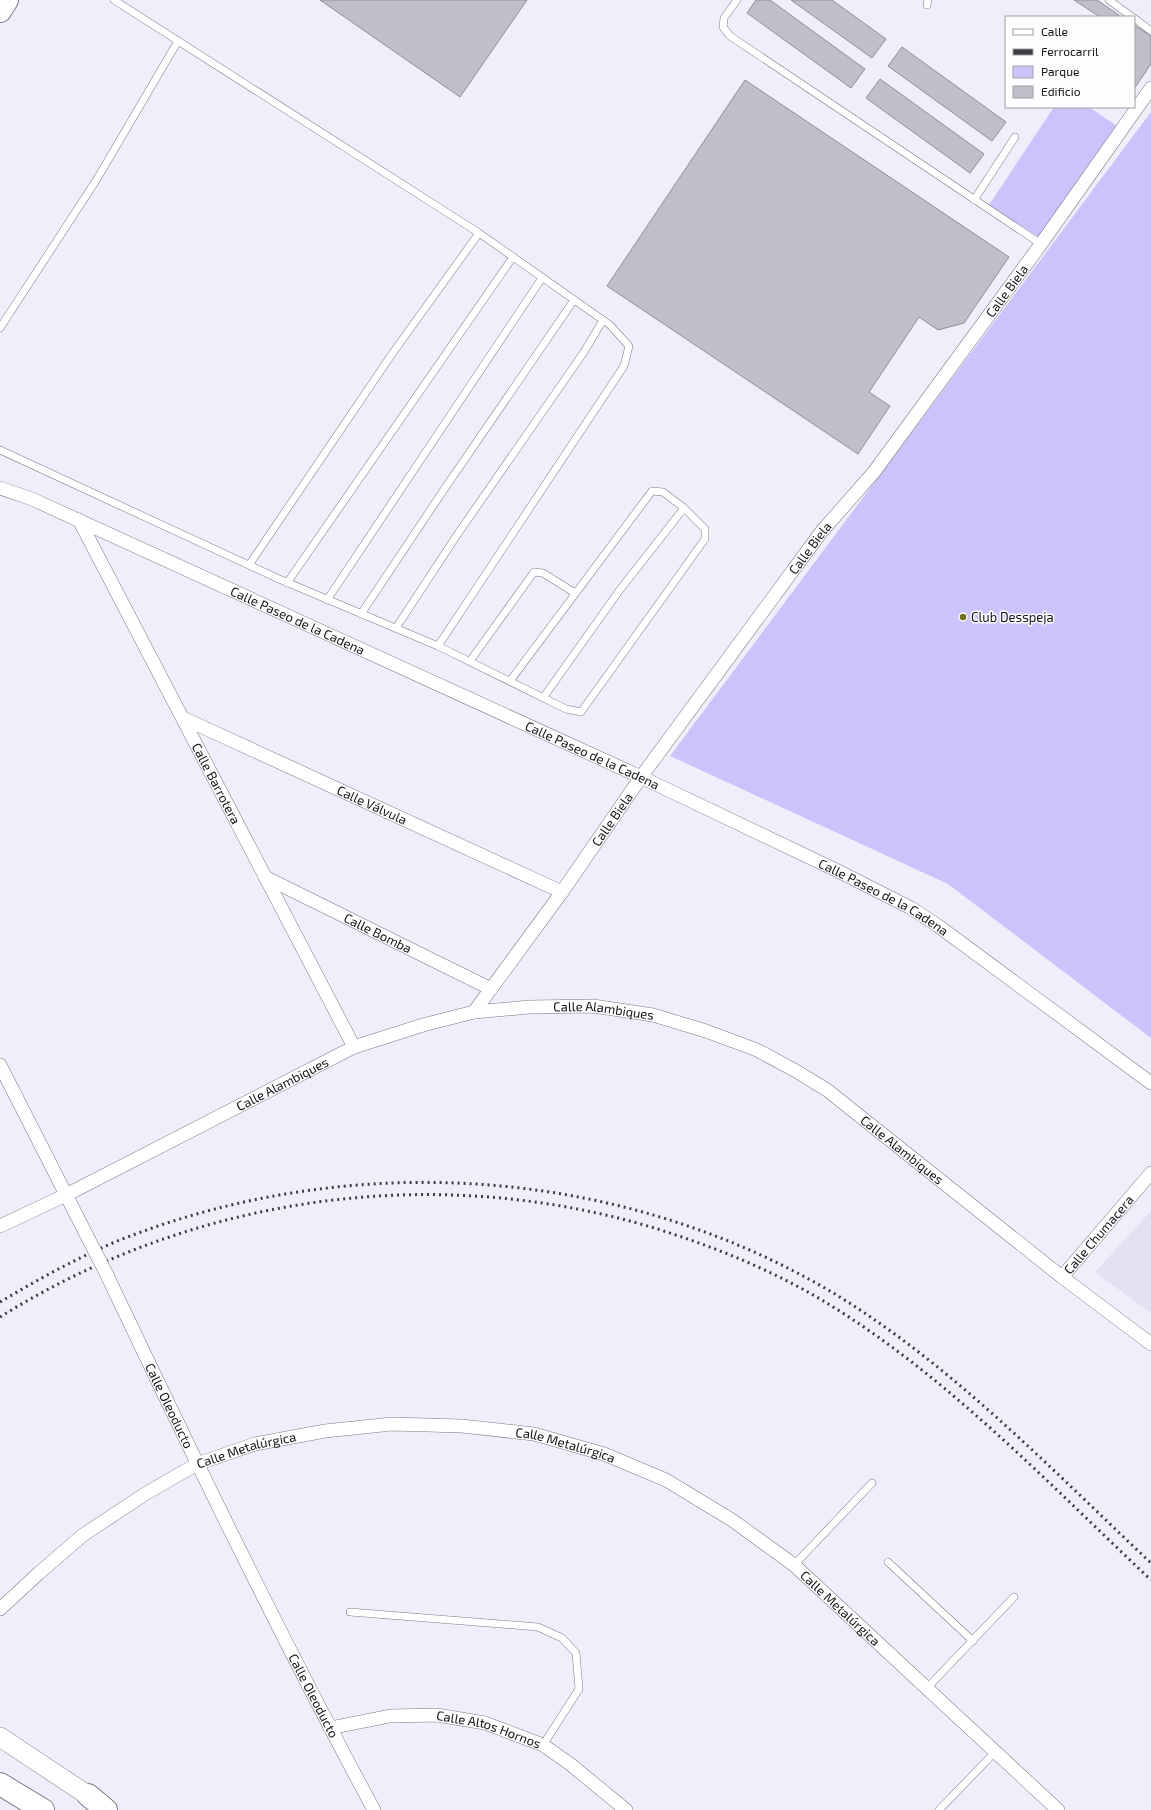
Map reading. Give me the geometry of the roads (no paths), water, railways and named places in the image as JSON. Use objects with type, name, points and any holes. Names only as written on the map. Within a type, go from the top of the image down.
[{"type":"highway","points":[[0,11],[7,0]]},
{"type":"highway","points":[[0,1784],[43,1810]]},
{"type":"highway","points":[[88,1795],[106,1810]]},
{"type":"main road","points":[[0,1737],[110,1810]]},
{"type":"street","name":"Calle Biela","points":[[474,1012],[562,892],[641,777],[822,531],[874,472],[1041,244],[1151,88]]},
{"type":"street","name":"Calle Paseo de la Cadena","points":[[0,488],[32,499],[79,520],[641,777],[838,871],[911,908],[937,925],[1151,1083]]},
{"type":"street","name":"Calle Barrotera","points":[[79,520],[354,1047]]},
{"type":"street","name":"Calle Válvula","points":[[182,718],[562,892]]},
{"type":"street","name":"Calle Bomba","points":[[265,877],[490,989]]},
{"type":"street","name":"Calle Alambiques","points":[[0,1226],[66,1195],[354,1047],[422,1025],[474,1012],[529,1006],[593,1006],[653,1015],[706,1031],[757,1050],[796,1071],[827,1090],[1062,1277],[1151,1344]]},
{"type":"street","name":"Calle Oleoducto","points":[[0,1064],[106,1274],[197,1464],[330,1728],[374,1810]]},
{"type":"street","name":"Calle Chumacera","points":[[1062,1277],[1151,1173]]},
{"type":"street","name":"Calle Metalúrgica","points":[[0,1609],[83,1535],[145,1494],[197,1464],[255,1444],[325,1431],[392,1424],[462,1426],[534,1434],[604,1454],[666,1480],[732,1520],[794,1565],[1058,1810]]},
{"type":"street","name":"Calle Altos Hornos","points":[[330,1728],[390,1716],[436,1715],[485,1723],[543,1745],[570,1764],[626,1810]]},
{"type":"lane","points":[[114,0],[479,233],[610,325],[628,346],[624,366],[438,646]]},
{"type":"lane","points":[[737,0],[724,18],[723,27],[730,36],[1041,244]]},
{"type":"lane","points":[[1109,0],[1130,16]]},
{"type":"lane","points":[[1135,19],[1151,31]]},
{"type":"lane","points":[[0,328],[97,179],[178,41]]},
{"type":"lane","points":[[974,200],[1015,136]]},
{"type":"lane","points":[[249,566],[392,354],[479,233]]},
{"type":"lane","points":[[287,583],[513,257]]},
{"type":"lane","points":[[327,600],[542,278]]},
{"type":"lane","points":[[361,614],[442,491],[574,300]]},
{"type":"lane","points":[[396,628],[457,535],[584,352],[603,320]]},
{"type":"lane","points":[[0,450],[249,566],[438,646],[566,709],[581,712],[705,539],[705,529],[684,508],[663,492],[652,491],[510,681]]},
{"type":"lane","points":[[543,698],[619,592],[684,508]]},
{"type":"lane","points":[[470,661],[534,572],[543,573],[575,593]]},
{"type":"lane","points":[[794,1565],[872,1482]]},
{"type":"lane","points":[[888,1562],[973,1641]]},
{"type":"lane","points":[[927,1688],[1014,1597]]},
{"type":"lane","points":[[350,1612],[538,1627],[562,1638],[576,1653],[579,1688],[543,1745]]},
{"type":"lane","points":[[939,1810],[996,1751]]},
{"type":"railway","points":[[0,1302],[56,1270],[115,1242],[204,1212],[295,1192],[388,1183],[481,1184],[574,1196],[664,1218],[752,1251],[835,1294],[878,1322],[920,1353],[1000,1420],[1151,1563]]},
{"type":"railway","points":[[0,1317],[75,1276],[153,1243],[233,1218],[316,1202],[400,1195],[484,1197],[568,1207],[651,1227],[697,1242],[766,1270],[830,1305],[874,1334],[957,1399],[1036,1470],[1151,1580]]},
{"type":"place","name":"Club Desspeja","points":[[963,617]]}]
